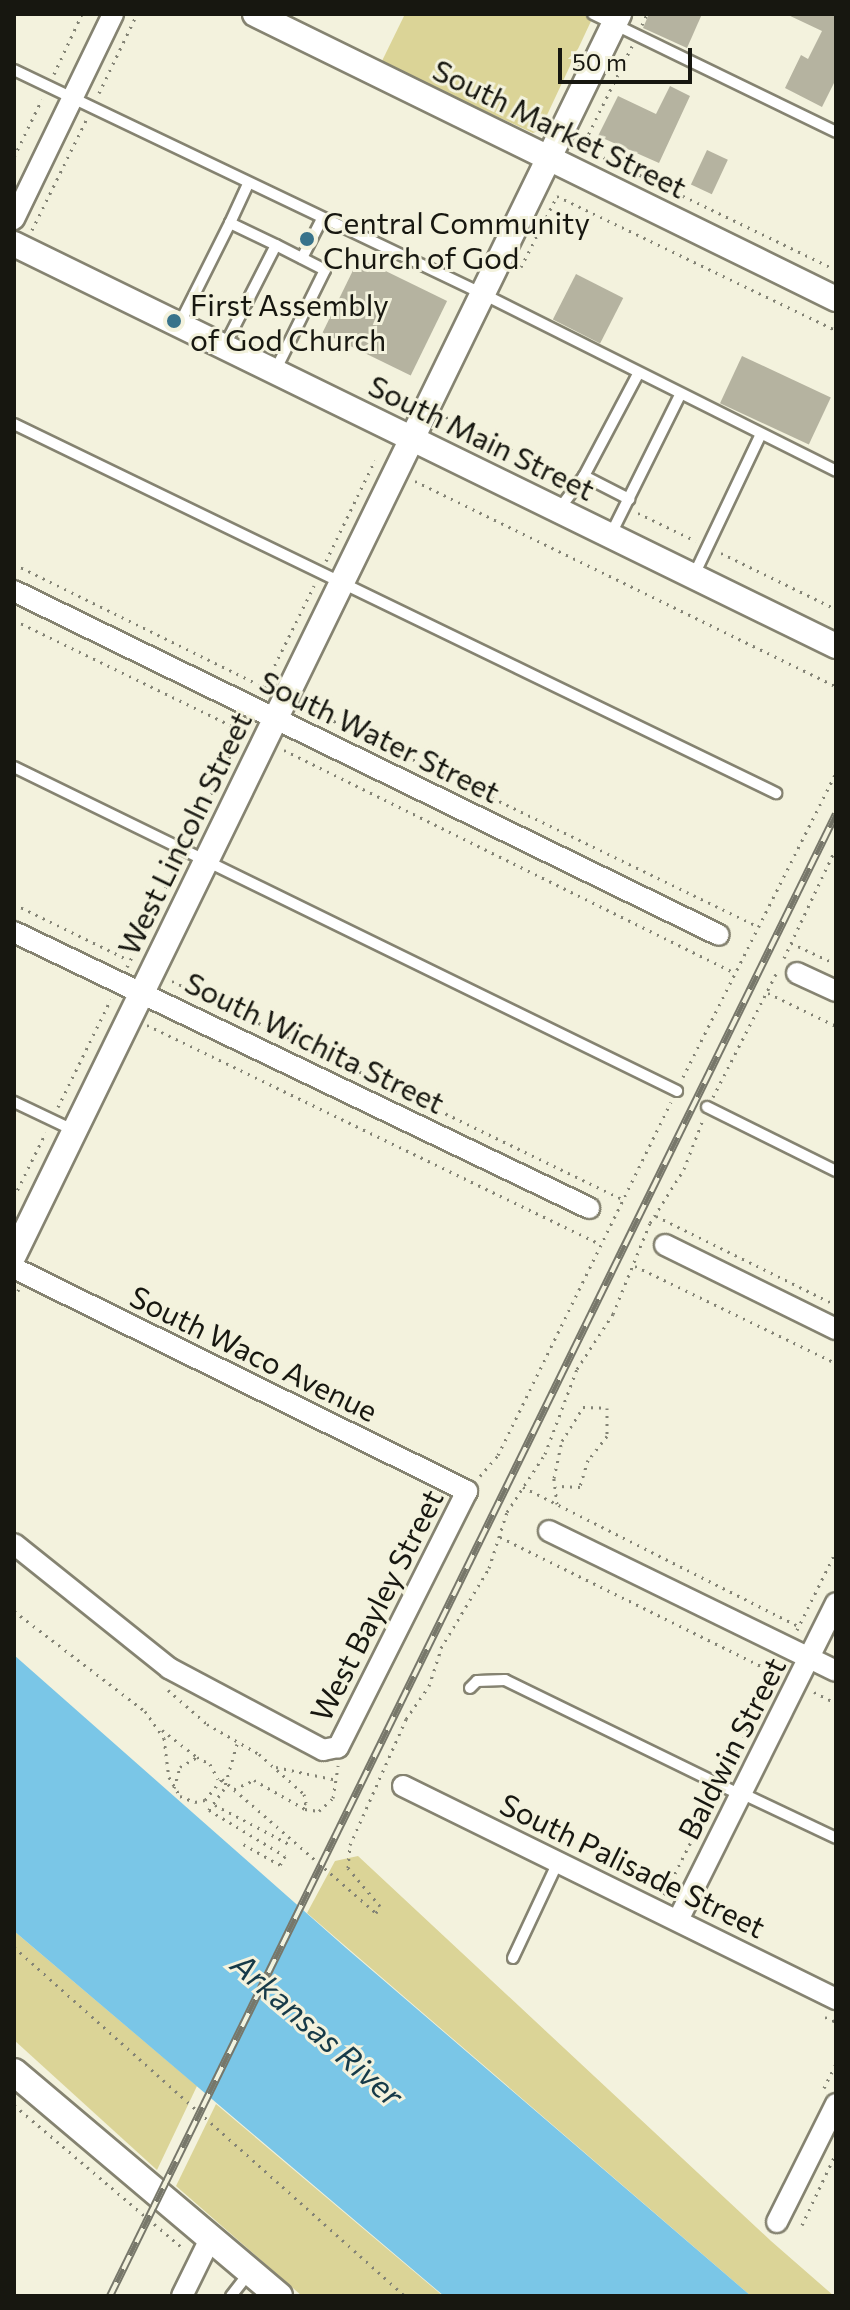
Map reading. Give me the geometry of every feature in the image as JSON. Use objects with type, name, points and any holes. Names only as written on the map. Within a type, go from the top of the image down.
[{"type":"main road","points":[[14,2072],[279,2296]]},
{"type":"street","points":[[14,219],[113,14]]},
{"type":"street","name":"South Market Street","points":[[255,14],[836,299]]},
{"type":"street","name":"West Lincoln Street","points":[[14,1255],[75,1131],[140,1027],[156,987],[195,855],[264,741],[332,574],[410,437],[548,157],[609,17]]},
{"type":"street","name":"South Main Street","points":[[18,246],[836,646]]},
{"type":"street","name":"South Water Street","points":[[14,591],[280,708],[719,935]]},
{"type":"street","name":"South Wichita Street","points":[[14,932],[119,983],[156,987],[589,1208]]},
{"type":"street","points":[[797,973],[836,991]]},
{"type":"street","points":[[665,1245],[836,1329]]},
{"type":"street","name":"South Waco Avenue","points":[[14,1268],[467,1491]]},
{"type":"street","name":"West Bayley Street","points":[[338,1747],[467,1491]]},
{"type":"street","points":[[549,1531],[836,1671]]},
{"type":"street","points":[[14,1544],[205,1692],[323,1750],[338,1747]]},
{"type":"street","name":"Baldwin Street","points":[[678,1920],[836,1603]]},
{"type":"street","name":"South Palisade Street","points":[[403,1786],[836,1999]]},
{"type":"street","points":[[777,2222],[836,2104]]},
{"type":"street","points":[[184,2295],[211,2237]]},
{"type":"lane","points":[[609,17],[637,35],[836,132]]},
{"type":"lane","points":[[14,70],[481,293],[836,471]]},
{"type":"lane","points":[[179,325],[248,184]]},
{"type":"lane","points":[[302,258],[322,219]]},
{"type":"lane","points":[[230,223],[325,270],[275,372]]},
{"type":"lane","points":[[224,347],[276,245]]},
{"type":"lane","points":[[559,510],[584,476],[638,374]]},
{"type":"lane","points":[[610,536],[680,395]]},
{"type":"lane","points":[[14,424],[332,574],[776,793]]},
{"type":"lane","points":[[693,576],[761,434]]},
{"type":"lane","points":[[584,476],[629,499]]},
{"type":"lane","points":[[14,767],[677,1091]]},
{"type":"lane","points":[[14,1102],[75,1131]]},
{"type":"lane","points":[[707,1107],[836,1171]]},
{"type":"lane","points":[[470,1688],[477,1681],[505,1680],[836,1838]]},
{"type":"lane","points":[[513,1958],[558,1862]]},
{"type":"lane","points":[[231,2296],[250,2271]]},
{"type":"path","points":[[18,246],[92,108],[137,14]]},
{"type":"path","points":[[647,14],[582,147],[836,270]]},
{"type":"path","points":[[557,196],[836,330]]},
{"type":"path","points":[[14,1197],[130,960],[264,741],[280,708],[375,460]]},
{"type":"path","points":[[409,495],[415,481],[836,686]]},
{"type":"path","points":[[14,564],[280,708],[759,927]]},
{"type":"path","points":[[14,620],[735,973]]},
{"type":"path","points":[[264,741],[280,708],[312,694]]},
{"type":"path","points":[[264,741],[278,764]]},
{"type":"path","points":[[467,1491],[498,1455],[836,773]]},
{"type":"path","points":[[836,848],[791,943],[836,964]]},
{"type":"path","points":[[14,904],[130,960],[156,987],[622,1200]]},
{"type":"path","points":[[140,1027],[156,987],[177,966]]},
{"type":"path","points":[[768,993],[836,1026]]},
{"type":"path","points":[[107,1008],[140,1027],[600,1244]]},
{"type":"path","points":[[655,1216],[836,1305]]},
{"type":"path","points":[[635,1266],[836,1363]]},
{"type":"path","points":[[557,1504],[559,1486],[554,1478],[562,1441],[583,1407],[607,1408],[607,1436],[588,1460],[580,1487],[559,1486]]},
{"type":"path","points":[[551,1439],[562,1441]]},
{"type":"path","points":[[523,1487],[820,1637]]},
{"type":"path","points":[[500,1537],[836,1703]]},
{"type":"path","points":[[663,1897],[836,1551]]},
{"type":"path","points":[[164,1687],[237,1744],[272,1766],[304,1794],[306,1803],[300,1806]]},
{"type":"path","points":[[159,1727],[210,1764],[218,1779]]},
{"type":"path","points":[[237,1744],[215,1805],[209,1810],[285,1856],[280,1865],[243,1844]]},
{"type":"path","points":[[234,1789],[254,1780],[300,1806],[326,1807],[337,1780],[338,1747]]},
{"type":"path","points":[[174,1789],[180,1767],[197,1757]]},
{"type":"path","points":[[272,1766],[337,1780]]},
{"type":"path","points":[[215,1805],[285,1846],[293,1844]]},
{"type":"path","points":[[14,1947],[405,2296]]},
{"type":"path","points":[[14,2105],[184,2248]]},
{"type":"path","points":[[802,2225],[836,2153]]},
{"type":"shaded area","points":[[405,14],[581,14],[592,19],[540,130],[533,133],[381,63]]},
{"type":"shaded area","points":[[358,1856],[834,2296],[751,2296],[307,1913],[335,1861]]},
{"type":"shaded area","points":[[14,1931],[197,2086],[157,2170],[14,2040]]},
{"type":"shaded area","points":[[216,2104],[443,2296],[302,2296],[176,2186]]},
{"type":"water","name":"Arkansas River","points":[[14,1655],[346,1948],[751,2296],[444,2296],[14,1931]]},
{"type":"building","points":[[649,14],[702,14],[687,48],[643,28]]},
{"type":"building","points":[[786,14],[836,14],[836,79],[822,107],[785,88],[801,55],[808,59],[822,31]]},
{"type":"building","points":[[670,86],[690,96],[659,163],[598,136],[618,96],[656,114]]},
{"type":"building","points":[[707,150],[728,160],[712,194],[691,184]]},
{"type":"building","points":[[359,258],[447,301],[411,376],[323,333]]},
{"type":"building","points":[[576,274],[623,298],[600,344],[553,319]]},
{"type":"building","points":[[742,356],[831,397],[809,445],[720,403]]},
{"type":"railway","points":[[110,2296],[836,814]]},
{"type":"place","name":"Central Community Church of God","points":[[307,239]]},
{"type":"place","name":"First Assembly of God Church","points":[[174,321]]}]
